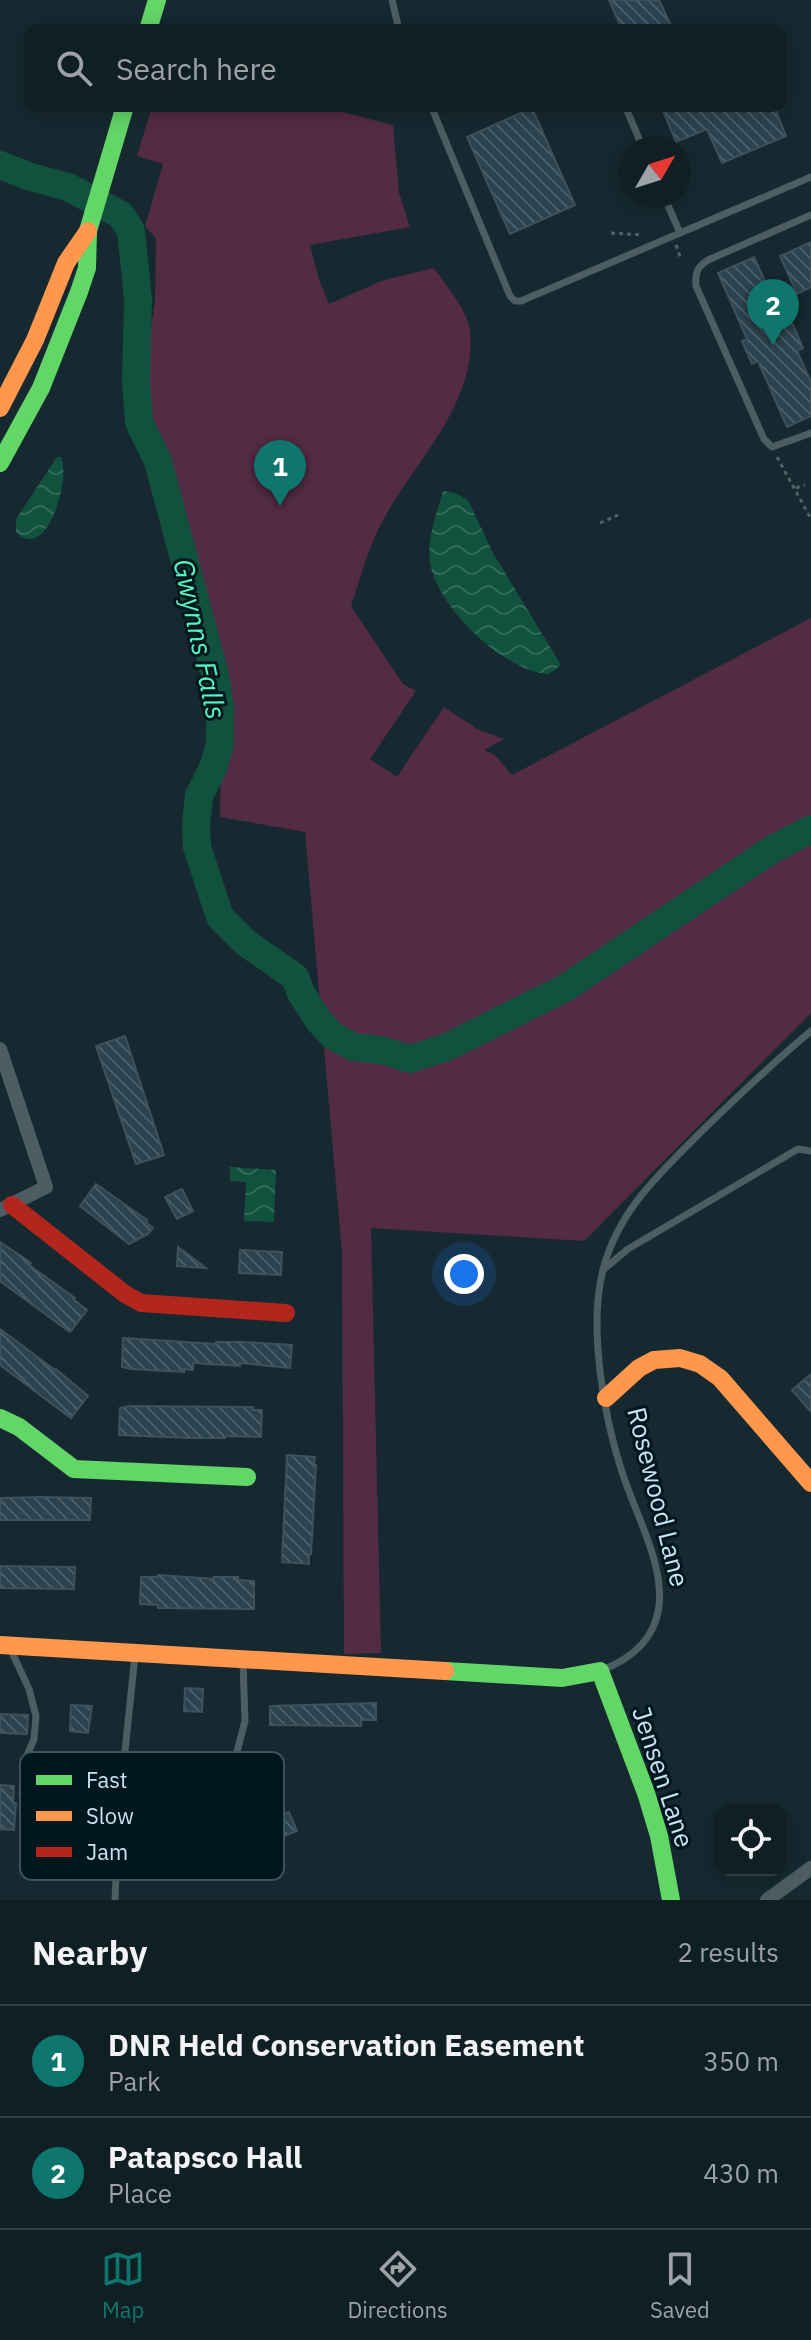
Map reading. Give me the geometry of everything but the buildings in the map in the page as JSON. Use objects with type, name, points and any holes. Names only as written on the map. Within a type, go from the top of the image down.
[{"type":"street","points":[[150,24],[157,0]]},
{"type":"street","points":[[0,463],[41,388],[87,268],[88,231],[123,112]]},
{"type":"street","points":[[0,408],[35,340],[66,263],[88,231]]},
{"type":"street","points":[[0,1049],[46,1187],[6,1208],[141,1303],[286,1313]]},
{"type":"street","points":[[606,1398],[639,1368],[654,1360],[680,1358],[700,1364],[720,1378],[811,1483]]},
{"type":"street","points":[[0,1418],[16,1426],[74,1469],[247,1477]]},
{"type":"street","name":"Rosewood Lane","points":[[4,1645],[562,1678],[600,1671]]},
{"type":"street","name":"Jensen Lane","points":[[600,1671],[646,1793],[659,1836],[671,1900]]},
{"type":"street","points":[[767,1900],[811,1868]]},
{"type":"lane","points":[[392,0],[398,24]]},
{"type":"lane","points":[[433,112],[510,296],[515,301],[811,177]]},
{"type":"lane","points":[[628,112],[638,136]]},
{"type":"lane","points":[[669,208],[680,233]]},
{"type":"lane","points":[[811,215],[708,260],[699,265],[695,274],[696,286],[757,426],[772,447],[811,433]]},
{"type":"lane","name":"Rosewood Lane","points":[[600,1671],[619,1664],[645,1642],[658,1610],[659,1594],[644,1531],[622,1472],[606,1398],[596,1340],[596,1307],[602,1270],[630,1208],[652,1180],[752,1083],[811,1031]]},
{"type":"lane","points":[[602,1270],[628,1249],[798,1149],[811,1151]]},
{"type":"lane","points":[[4,1645],[29,1689],[36,1716],[34,1739],[28,1752]]},
{"type":"lane","points":[[125,1752],[136,1653]]},
{"type":"lane","points":[[237,1752],[245,1721],[243,1660]]},
{"type":"lane","points":[[115,1900],[116,1880]]},
{"type":"path","points":[[611,233],[642,235]]},
{"type":"path","points":[[676,245],[681,260]]},
{"type":"path","points":[[772,447],[811,519]]},
{"type":"path","points":[[796,488],[805,485]]},
{"type":"path","points":[[600,523],[618,515]]},
{"type":"shaded area","points":[[150,112],[342,112],[393,125],[399,193],[410,227],[310,245],[319,280],[329,304],[384,280],[434,268],[466,315],[470,331],[469,359],[453,409],[380,526],[351,606],[403,684],[416,691],[370,759],[397,777],[444,707],[477,729],[504,739],[484,750],[495,755],[512,775],[811,618],[811,1013],[584,1241],[371,1228],[381,1653],[344,1654],[342,1252],[305,832],[220,817],[221,729],[214,655],[160,485],[133,429],[155,303],[156,238],[145,226],[163,164],[137,156]]},
{"type":"water","points":[[57,457],[61,457],[63,482],[54,514],[38,537],[27,539],[16,532],[16,519]]},
{"type":"water","points":[[443,491],[468,500],[493,553],[561,665],[549,674],[532,671],[496,652],[449,605],[432,571],[429,551]]},
{"type":"water","points":[[230,1167],[276,1170],[274,1222],[244,1221],[246,1182],[230,1181]]},
{"type":"waterway","name":"Gwynns Falls","points":[[0,165],[68,187],[121,215],[131,231],[138,299],[136,381],[139,422],[158,461],[215,675],[220,707],[220,744],[213,768],[199,796],[197,847],[220,917],[246,943],[295,977],[319,1021],[333,1036],[353,1047],[381,1050],[410,1059],[447,1047],[565,988],[771,850],[811,829]]},
{"type":"traffic: fast","points":[[150,24],[157,0]]},
{"type":"traffic: fast","points":[[0,463],[41,388],[79,292],[87,268],[88,231],[123,112]]},
{"type":"traffic: fast","points":[[0,1418],[19,1427],[74,1469],[247,1477]]},
{"type":"traffic: fast","points":[[445,1671],[562,1678],[600,1671],[646,1793],[659,1836],[671,1900]]},
{"type":"traffic: slow","points":[[0,408],[35,340],[66,263],[88,231]]},
{"type":"traffic: slow","points":[[606,1398],[639,1368],[654,1360],[680,1358],[700,1364],[720,1378],[811,1483]]},
{"type":"traffic: slow","points":[[0,1645],[445,1671]]},
{"type":"traffic: jam","points":[[12,1205],[125,1294],[141,1303],[286,1313]]},
{"type":"place","name":"Patapsco Hall","points":[[773,345]]},
{"type":"place","name":"DNR Held Conservation Easement","points":[[280,506]]}]
